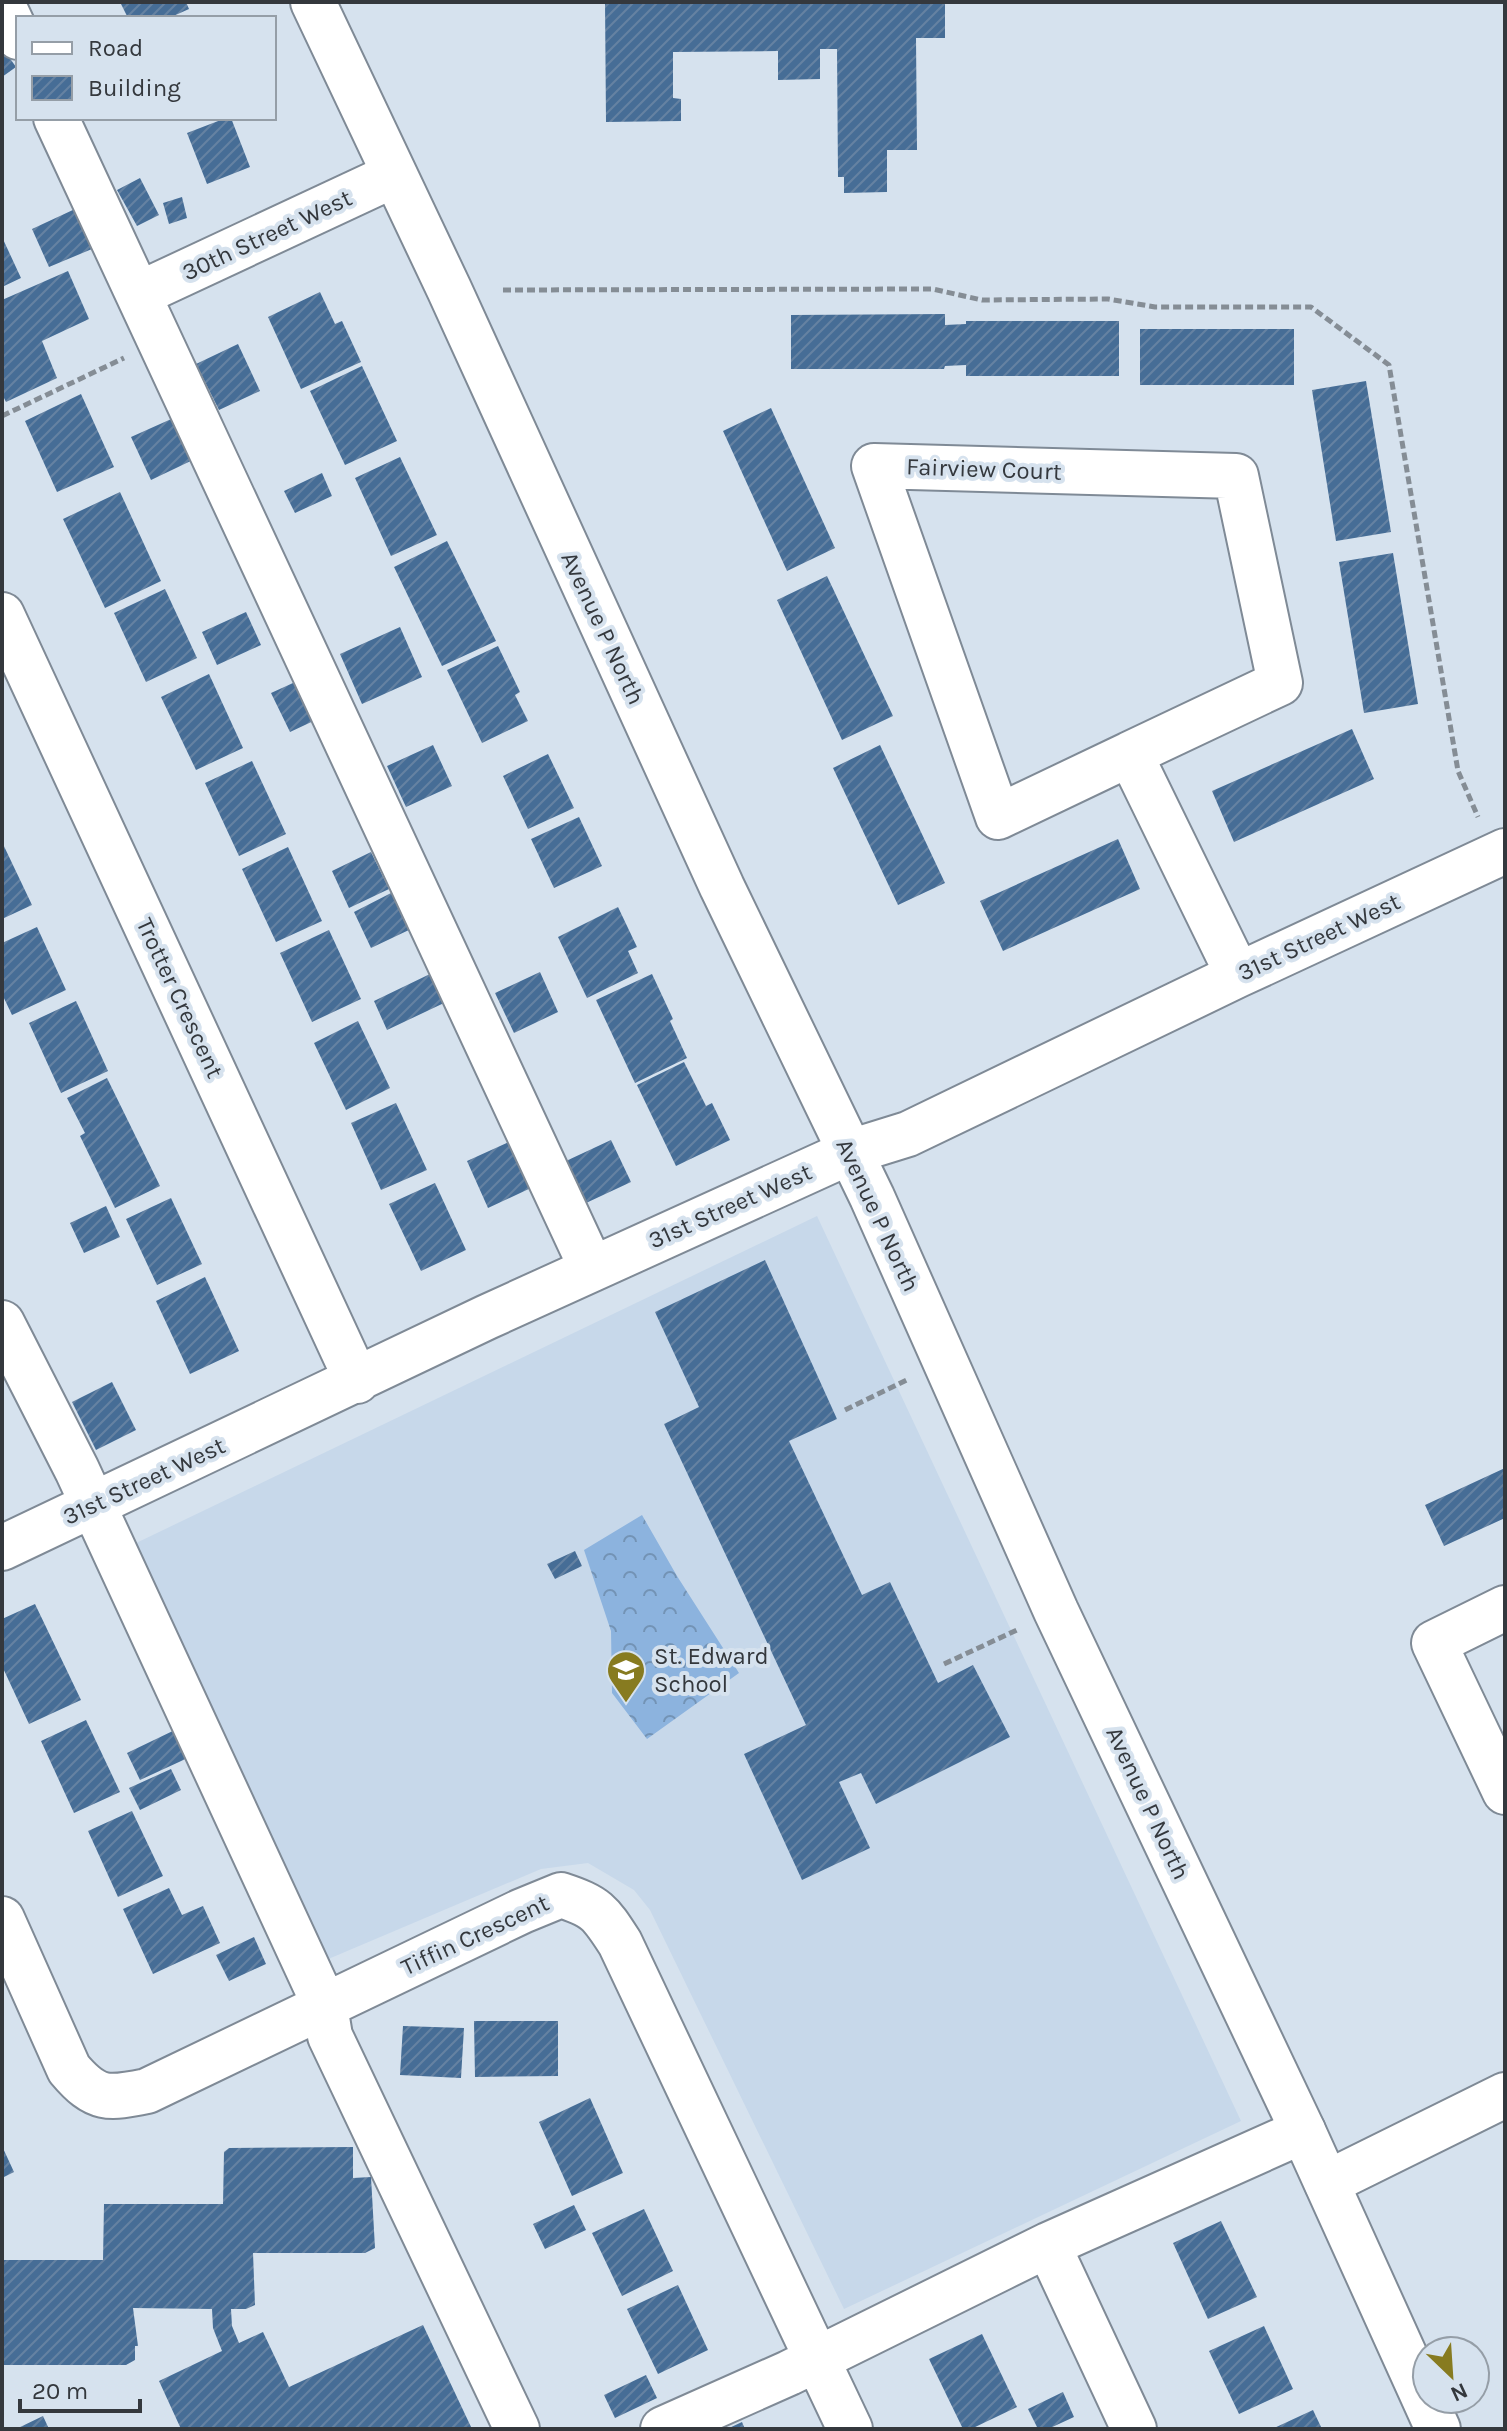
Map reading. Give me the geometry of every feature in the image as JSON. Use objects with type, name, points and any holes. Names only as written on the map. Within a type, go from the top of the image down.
[{"type":"street","name":"Avenue P North","points":[[313,2],[722,887],[850,1152],[1056,1611],[1303,2131],[1438,2429]]},
{"type":"street","points":[[2,3],[16,33]]},
{"type":"street","points":[[57,120],[592,1269]]},
{"type":"street","name":"30th Street West","points":[[139,294],[394,175]]},
{"type":"street","name":"Fairview Court","points":[[874,466],[1236,476],[1280,683],[1130,754],[998,817],[874,466]]},
{"type":"street","name":"Trotter Crescent","points":[[2,615],[357,1381]]},
{"type":"street","points":[[1130,754],[1238,975]]},
{"type":"street","name":"31st Street West","points":[[2,1548],[592,1269],[850,1152],[908,1134],[1505,851]]},
{"type":"street","points":[[2,1323],[93,1504],[325,2006],[330,2036],[517,2429]]},
{"type":"street","points":[[1505,1608],[1434,1643],[1505,1792]]},
{"type":"street","name":"Tiffin Crescent","points":[[2,1919],[69,2069],[84,2087],[111,2098],[147,2091],[561,1895],[587,1904],[602,1915],[620,1943],[850,2429]]},
{"type":"street","points":[[1327,2183],[1505,2095]]},
{"type":"street","points":[[663,2429],[817,2359],[1048,2245],[1303,2131]]},
{"type":"street","points":[[1048,2245],[1134,2429]]},
{"type":"path","points":[[503,290],[933,289],[982,300],[1108,299],[1155,307],[1311,307],[1389,365],[1458,771],[1478,817]]},
{"type":"path","points":[[2,416],[160,341]]},
{"type":"path","points":[[845,1410],[909,1379]]},
{"type":"path","points":[[944,1664],[1024,1627]]},
{"type":"shaded area","name":"St. Edward School","points":[[817,1216],[1241,2121],[844,2309],[650,1910],[634,1890],[588,1863],[541,1869],[326,1960],[132,1545]]},
{"type":"green space","points":[[642,1515],[739,1673],[647,1739],[612,1693],[611,1631],[584,1550]]},
{"type":"building","points":[[120,2],[186,2],[189,9],[173,16],[127,16]]},
{"type":"building","points":[[605,2],[945,2],[945,38],[916,38],[917,150],[887,150],[887,192],[844,193],[844,177],[838,177],[837,49],[820,49],[820,79],[778,80],[778,51],[673,52],[673,98],[681,99],[681,121],[606,122]]},
{"type":"building","points":[[2,47],[16,67],[2,77]]},
{"type":"building","points":[[221,120],[232,120],[250,167],[207,184],[187,133]]},
{"type":"building","points":[[140,178],[159,215],[137,226],[117,190]]},
{"type":"building","points":[[182,197],[187,218],[169,224],[163,203]]},
{"type":"building","points":[[75,209],[92,249],[49,267],[32,229]]},
{"type":"building","points":[[2,237],[21,278],[2,287]]},
{"type":"building","points":[[68,271],[89,319],[42,341],[57,378],[6,402],[2,394],[2,300]]},
{"type":"building","points":[[320,292],[335,324],[342,321],[361,362],[301,389],[268,317]]},
{"type":"building","points":[[945,314],[945,325],[966,324],[966,321],[1119,321],[1119,376],[966,376],[966,365],[945,366],[944,369],[791,369],[791,315]]},
{"type":"building","points":[[1140,329],[1294,329],[1294,385],[1140,385]]},
{"type":"building","points":[[238,344],[260,391],[219,410],[196,364]]},
{"type":"building","points":[[362,366],[397,441],[345,465],[310,391]]},
{"type":"building","points":[[1366,381],[1391,532],[1336,541],[1312,390]]},
{"type":"building","points":[[81,394],[114,467],[57,492],[25,421]]},
{"type":"building","points":[[771,408],[835,548],[787,571],[723,431]]},
{"type":"building","points":[[178,416],[197,458],[151,480],[131,437]]},
{"type":"building","points":[[400,457],[437,535],[391,556],[355,478]]},
{"type":"building","points":[[322,473],[332,496],[295,513],[284,491]]},
{"type":"building","points":[[120,492],[161,581],[105,608],[63,519]]},
{"type":"building","points":[[447,541],[496,641],[442,666],[394,567]]},
{"type":"building","points":[[1393,553],[1418,704],[1364,713],[1339,562]]},
{"type":"building","points":[[827,576],[893,716],[842,740],[777,600]]},
{"type":"building","points":[[165,589],[197,658],[146,682],[114,613]]},
{"type":"building","points":[[246,612],[261,645],[217,665],[202,632]]},
{"type":"building","points":[[400,627],[422,677],[362,704],[340,654]]},
{"type":"building","points":[[498,646],[520,692],[515,695],[528,721],[482,743],[447,670]]},
{"type":"building","points":[[209,674],[243,748],[196,770],[161,697]]},
{"type":"building","points":[[304,678],[322,717],[290,732],[271,693]]},
{"type":"building","points":[[1352,729],[1374,779],[1234,842],[1212,791]]},
{"type":"building","points":[[433,745],[452,786],[406,807],[387,766]]},
{"type":"building","points":[[880,745],[945,883],[898,905],[833,768]]},
{"type":"building","points":[[548,754],[574,808],[528,829],[503,776]]},
{"type":"building","points":[[252,761],[286,834],[239,856],[205,783]]},
{"type":"building","points":[[579,817],[602,866],[554,888],[531,839]]},
{"type":"building","points":[[1118,839],[1140,889],[1003,951],[980,901]]},
{"type":"building","points":[[2,842],[32,905],[2,919]]},
{"type":"building","points":[[288,847],[322,921],[276,942],[242,869]]},
{"type":"building","points":[[371,852],[389,889],[349,908],[332,871]]},
{"type":"building","points":[[393,892],[411,929],[371,948],[354,912]]},
{"type":"building","points":[[618,907],[637,947],[628,951],[638,973],[587,998],[558,937]]},
{"type":"building","points":[[37,927],[66,990],[12,1015],[2,994],[2,943]]},
{"type":"building","points":[[329,930],[361,999],[312,1022],[280,953]]},
{"type":"building","points":[[540,972],[558,1012],[514,1033],[495,993]]},
{"type":"building","points":[[430,974],[444,1003],[387,1030],[374,1001]]},
{"type":"building","points":[[652,974],[687,1058],[635,1083],[596,1000]]},
{"type":"building","points":[[76,1001],[108,1071],[61,1093],[29,1023]]},
{"type":"building","points":[[358,1021],[390,1088],[346,1110],[314,1043]]},
{"type":"building","points":[[684,1062],[706,1106],[712,1103],[730,1140],[676,1166],[637,1085]]},
{"type":"building","points":[[107,1078],[160,1186],[115,1208],[80,1136],[85,1133],[67,1098]]},
{"type":"building","points":[[396,1103],[427,1170],[381,1190],[351,1123]]},
{"type":"building","points":[[611,1140],[631,1182],[586,1203],[566,1161]]},
{"type":"building","points":[[511,1141],[533,1187],[488,1208],[467,1161]]},
{"type":"building","points":[[435,1183],[466,1250],[421,1271],[389,1204]]},
{"type":"building","points":[[171,1198],[202,1264],[157,1285],[126,1219]]},
{"type":"building","points":[[106,1206],[120,1237],[84,1253],[70,1223]]},
{"type":"building","points":[[765,1260],[837,1419],[789,1441],[862,1595],[890,1582],[938,1683],[973,1665],[1010,1737],[876,1804],[861,1773],[839,1782],[870,1848],[802,1880],[744,1754],[806,1725],[664,1424],[699,1407],[655,1312]]},
{"type":"building","points":[[205,1277],[239,1351],[190,1374],[156,1301]]},
{"type":"building","points":[[112,1382],[136,1430],[96,1450],[72,1402]]},
{"type":"building","points":[[1505,1468],[1505,1518],[1444,1546],[1425,1505]]},
{"type":"building","points":[[575,1551],[582,1566],[555,1579],[547,1564]]},
{"type":"building","points":[[35,1604],[81,1700],[29,1724],[2,1666],[2,1619]]},
{"type":"building","points":[[86,1720],[120,1792],[74,1813],[41,1741]]},
{"type":"building","points":[[179,1728],[192,1756],[140,1780],[127,1753]]},
{"type":"building","points":[[171,1769],[181,1790],[140,1810],[129,1788]]},
{"type":"building","points":[[132,1811],[163,1876],[118,1897],[88,1831]]},
{"type":"building","points":[[169,1888],[182,1915],[203,1906],[220,1943],[153,1974],[123,1909]]},
{"type":"building","points":[[254,1937],[266,1964],[229,1981],[216,1955]]},
{"type":"building","points":[[474,2021],[558,2021],[558,2076],[475,2077]]},
{"type":"building","points":[[403,2026],[464,2028],[461,2078],[400,2075]]},
{"type":"building","points":[[590,2098],[623,2173],[572,2196],[539,2122]]},
{"type":"building","points":[[2,2146],[14,2172],[2,2178]]},
{"type":"building","points":[[353,2147],[353,2178],[371,2177],[375,2248],[365,2253],[253,2253],[255,2305],[246,2309],[231,2309],[232,2326],[239,2343],[263,2332],[289,2387],[423,2325],[472,2429],[181,2429],[159,2381],[222,2351],[213,2328],[212,2309],[133,2308],[138,2346],[135,2346],[135,2360],[126,2365],[2,2365],[2,2260],[103,2260],[104,2204],[223,2204],[224,2152],[229,2148]]},
{"type":"building","points":[[574,2205],[586,2230],[545,2249],[533,2224]]},
{"type":"building","points":[[644,2209],[673,2271],[622,2296],[592,2233]]},
{"type":"building","points":[[1221,2221],[1257,2297],[1208,2319],[1173,2243]]},
{"type":"building","points":[[678,2285],[708,2350],[658,2374],[627,2309]]},
{"type":"building","points":[[1264,2326],[1293,2389],[1239,2414],[1209,2351]]},
{"type":"building","points":[[982,2334],[1017,2407],[971,2429],[963,2429],[929,2359]]},
{"type":"building","points":[[646,2375],[657,2398],[615,2418],[604,2395]]},
{"type":"building","points":[[1063,2392],[1074,2417],[1048,2429],[1038,2429],[1028,2409]]},
{"type":"building","points":[[1313,2410],[1322,2429],[1272,2429]]},
{"type":"building","points":[[43,2416],[49,2429],[16,2429]]},
{"type":"building","points":[[742,2422],[745,2429],[727,2429]]},
{"type":"place","name":"St. Edward School","points":[[626,1704]]}]
